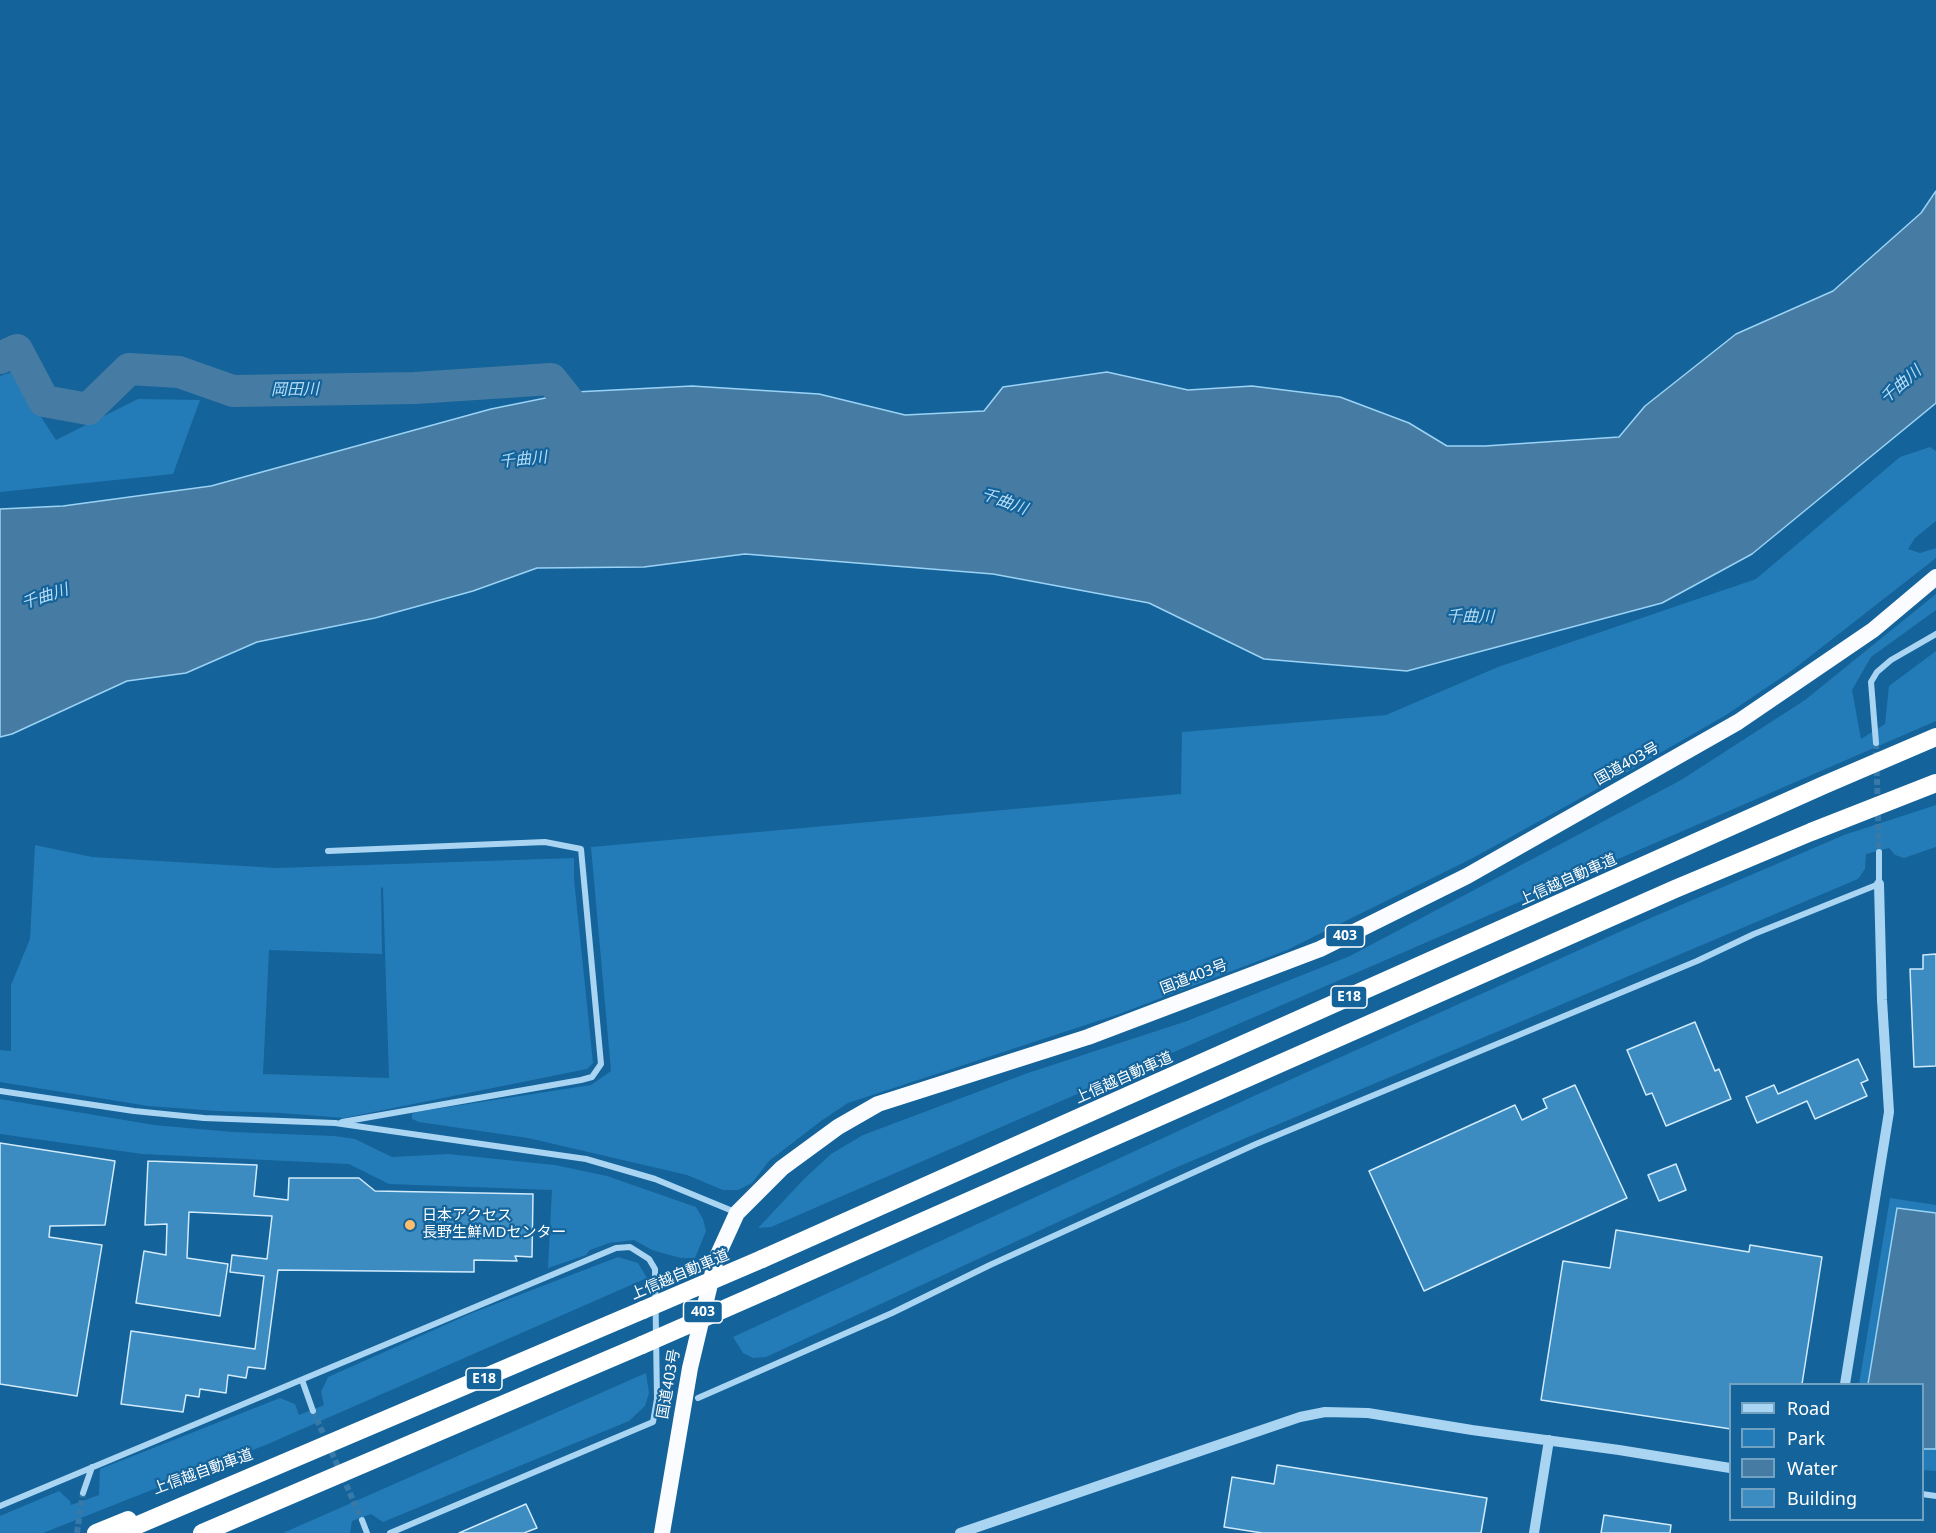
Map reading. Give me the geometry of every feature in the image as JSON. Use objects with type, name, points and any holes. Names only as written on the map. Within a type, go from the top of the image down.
[{"type":"highway","name":"国道403号","points":[[662,1533],[690,1368],[716,1259],[737,1212],[782,1168],[838,1128],[878,1104],[1088,1037],[1320,949],[1467,876],[1738,722],[1873,630],[1936,577]]},
{"type":"highway","name":"上信越自動車道","points":[[119,1533],[762,1259],[1936,737]]},
{"type":"highway","name":"E18","points":[[202,1533],[642,1345],[1675,889],[1811,831],[1936,783]]},
{"type":"highway","name":"上信越自動車道","points":[[96,1533],[173,1502],[324,1447]]},
{"type":"highway","name":"E18","points":[[213,1533],[334,1478]]},
{"type":"street","points":[[1876,743],[1871,682],[1877,672],[1891,660],[1936,634]]},
{"type":"street","points":[[328,850],[545,842],[581,849],[601,1064],[592,1077],[580,1080],[335,1123]]},
{"type":"street","points":[[1845,1383],[1889,1112],[1882,1000],[1879,852]]},
{"type":"street","points":[[698,1398],[892,1313],[990,1265],[1256,1144],[1697,961],[1754,934],[1879,884]]},
{"type":"street","points":[[0,1091],[134,1111],[204,1118],[335,1123],[586,1159],[655,1179],[737,1212]]},
{"type":"street","points":[[0,1506],[616,1248],[630,1247],[649,1258],[655,1269],[657,1399],[653,1422],[403,1531],[390,1533]]},
{"type":"street","points":[[302,1380],[313,1411]]},
{"type":"street","points":[[960,1533],[1300,1417],[1325,1412],[1368,1413],[1472,1431],[1550,1440],[1729,1468]]},
{"type":"street","points":[[1534,1533],[1550,1440]]},
{"type":"street","points":[[83,1494],[92,1467]]},
{"type":"street","points":[[362,1520],[367,1533]]},
{"type":"green space","points":[[12,372],[56,440],[138,399],[200,400],[173,474],[0,492],[0,376]]},
{"type":"green space","points":[[1930,447],[1936,451],[1936,521],[1915,538],[1908,549],[1920,553],[1936,548],[1936,558],[1794,669],[1726,715],[1473,858],[1287,950],[1119,1014],[848,1103],[769,1161],[752,1183],[738,1190],[723,1190],[687,1175],[528,1138],[419,1122],[412,1119],[412,1114],[416,1112],[591,1085],[611,1071],[591,847],[1181,794],[1182,732],[1386,715],[1498,667],[1756,579],[1900,457]]},
{"type":"green space","points":[[1936,594],[1936,610],[1871,657],[1852,690],[1861,739],[1885,724],[1889,686],[1936,651],[1936,721],[771,1227],[758,1228],[831,1154],[863,1135],[1028,1073],[1187,1021],[1350,956],[1681,780],[1805,700]]},
{"type":"green space","points":[[1936,805],[1936,847],[1904,858],[1895,855],[1889,848],[1866,854],[1865,869],[1858,879],[1175,1168],[766,1357],[753,1358],[743,1353],[733,1337],[1256,1095],[1646,920],[1844,835]]},
{"type":"green space","points":[[35,845],[92,857],[277,868],[574,858],[574,879],[593,1063],[587,1069],[344,1118],[148,1106],[0,1082],[0,1050],[11,1051],[11,985],[30,939]],"holes":[[[381,887],[383,888],[389,1078],[263,1074],[269,950],[382,954]]]},
{"type":"green space","points":[[0,1099],[154,1125],[355,1139],[392,1157],[448,1154],[555,1165],[607,1176],[696,1207],[703,1219],[706,1231],[695,1258],[681,1258],[652,1250],[634,1240],[609,1243],[590,1250],[586,1255],[548,1268],[552,1190],[389,1184],[349,1164],[142,1154],[0,1134]]},
{"type":"green space","points":[[1890,1198],[1936,1205],[1936,1471],[1924,1470],[1924,1383],[1859,1383]]},
{"type":"green space","points":[[618,1257],[638,1263],[647,1278],[268,1444],[43,1533],[0,1533],[0,1516],[59,1491],[70,1501],[71,1505],[99,1495],[100,1469],[280,1398],[295,1404],[299,1415],[324,1405],[321,1392],[328,1377],[472,1313]]},
{"type":"green space","points":[[646,1373],[649,1393],[645,1406],[629,1421],[383,1522],[371,1514],[352,1521],[350,1533],[283,1533]]},
{"type":"water","name":"千曲川","points":[[1936,191],[1936,403],[1752,554],[1662,603],[1407,671],[1264,659],[1149,603],[993,574],[745,554],[644,567],[537,568],[473,591],[375,618],[257,642],[186,673],[127,681],[12,734],[0,737],[0,509],[63,506],[211,486],[491,409],[575,392],[692,386],[819,394],[905,415],[984,411],[1003,387],[1107,372],[1188,390],[1252,386],[1340,397],[1409,423],[1447,446],[1485,446],[1619,437],[1645,406],[1736,334],[1833,291],[1921,213]]},
{"type":"water","points":[[1897,1208],[1936,1213],[1936,1449],[1924,1449],[1924,1383],[1868,1383]]},
{"type":"building","points":[[1936,954],[1936,1066],[1914,1067],[1910,969],[1923,969],[1923,955]]},
{"type":"building","points":[[1695,1022],[1715,1071],[1719,1069],[1731,1099],[1666,1126],[1652,1093],[1646,1095],[1627,1050]]},
{"type":"building","points":[[1858,1059],[1868,1080],[1861,1083],[1867,1096],[1815,1119],[1807,1101],[1757,1123],[1746,1097],[1774,1085],[1778,1094]]},
{"type":"building","points":[[1575,1085],[1627,1198],[1424,1291],[1369,1171],[1515,1105],[1522,1120],[1547,1108],[1543,1099]]},
{"type":"building","points":[[0,1143],[115,1161],[105,1225],[50,1226],[49,1237],[102,1245],[77,1396],[0,1384]]},
{"type":"building","points":[[148,1161],[257,1165],[254,1196],[288,1200],[289,1178],[359,1178],[375,1191],[533,1194],[532,1257],[515,1256],[517,1261],[474,1260],[474,1272],[278,1270],[265,1369],[248,1367],[246,1378],[228,1375],[226,1393],[200,1389],[199,1397],[186,1395],[183,1412],[121,1404],[131,1331],[255,1349],[264,1276],[230,1272],[232,1255],[267,1259],[272,1216],[189,1212],[187,1258],[228,1264],[220,1316],[136,1303],[144,1251],[166,1255],[167,1224],[145,1225]]},
{"type":"building","points":[[1676,1164],[1686,1190],[1659,1201],[1648,1175]]},
{"type":"building","points":[[1616,1230],[1749,1252],[1750,1245],[1822,1257],[1802,1383],[1729,1383],[1729,1429],[1541,1400],[1563,1261],[1610,1268]]},
{"type":"building","points":[[1277,1465],[1487,1498],[1481,1533],[1262,1533],[1224,1527],[1232,1477],[1274,1484]]},
{"type":"building","points":[[526,1504],[537,1528],[524,1533],[459,1533]]},
{"type":"building","points":[[1604,1515],[1671,1525],[1670,1533],[1601,1533]]},
{"type":"waterway","name":"岡田川","points":[[0,358],[17,350],[44,401],[88,409],[129,369],[179,372],[233,391],[415,388],[551,379],[591,429]]},
{"type":"tunnel","points":[[1876,743],[1879,852]]},
{"type":"tunnel","points":[[313,1411],[362,1520]]},
{"type":"tunnel","points":[[77,1533],[83,1493]]},
{"type":"place","name":"日本アクセス 長野生鮮MDセンター","points":[[410,1225]]}]
